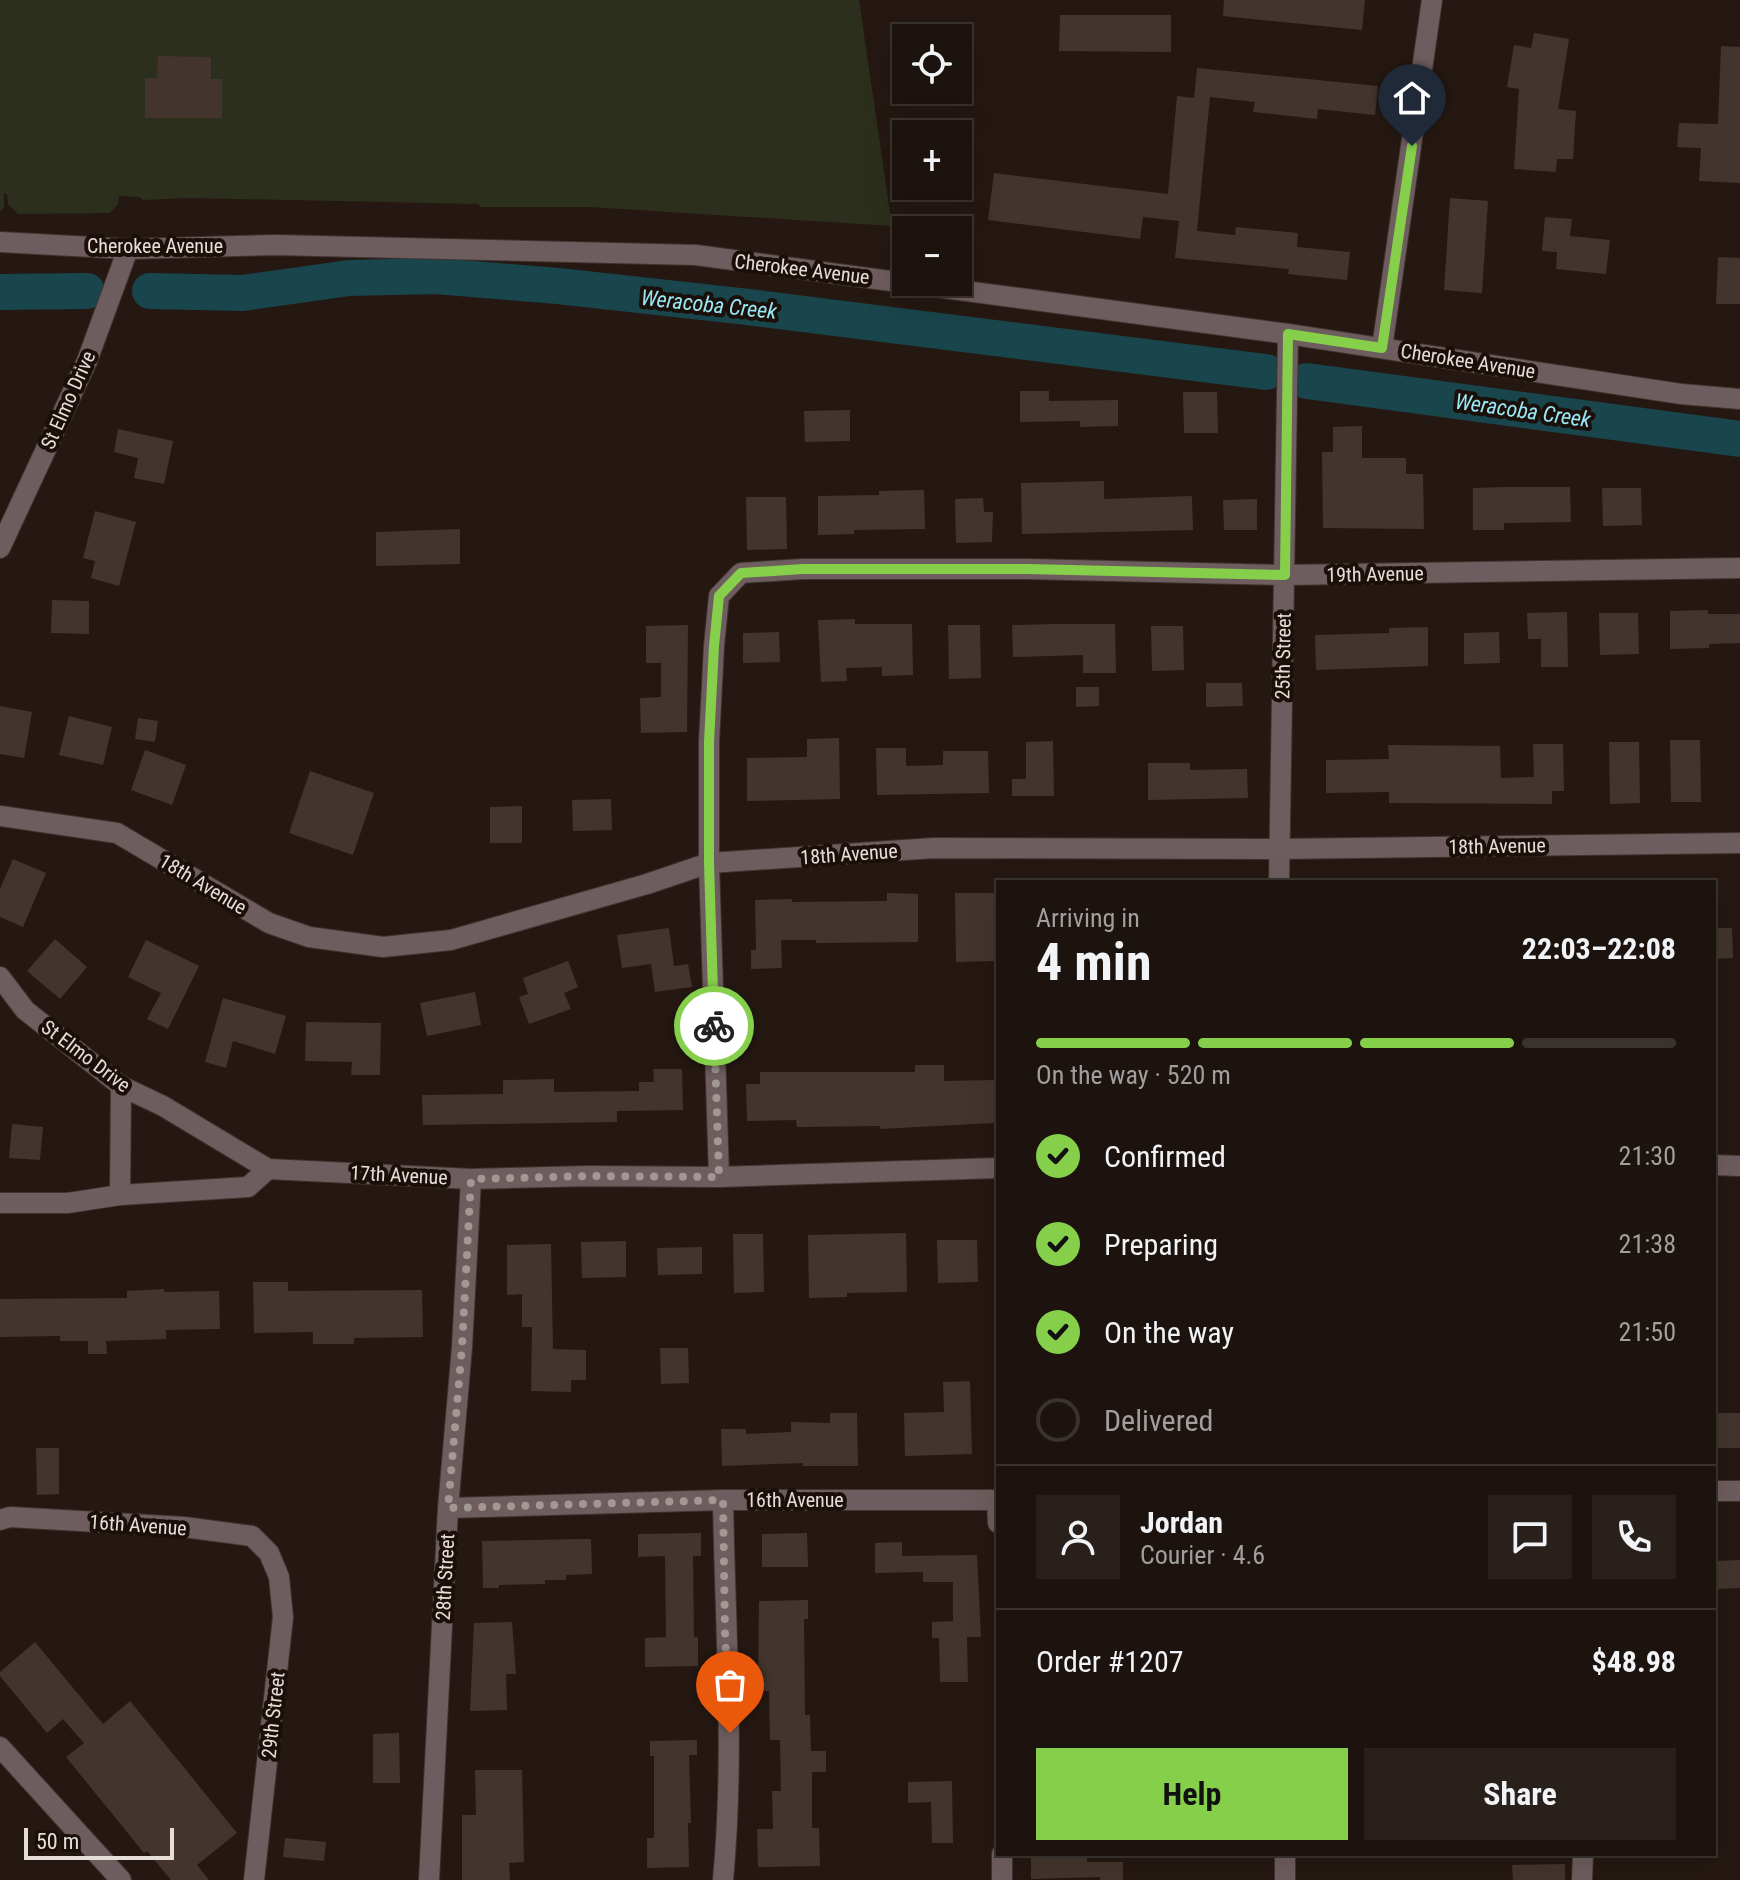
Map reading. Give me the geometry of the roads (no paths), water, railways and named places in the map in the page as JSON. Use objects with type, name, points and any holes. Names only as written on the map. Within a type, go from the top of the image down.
[{"type":"street","points":[[1382,348],[1432,0]]},
{"type":"street","name":"Cherokee Avenue","points":[[0,242],[128,249],[275,245],[696,255],[1288,334],[1681,394],[1740,399]]},
{"type":"street","name":"St Elmo Drive","points":[[0,548],[87,361],[128,249]]},
{"type":"street","name":"25th Street","points":[[1279,880],[1288,334]]},
{"type":"street","name":"19th Avenue","points":[[719,1177],[709,863],[709,742],[719,596],[741,573],[1028,569],[1285,575],[1740,568]]},
{"type":"street","name":"18th Avenue","points":[[0,816],[117,833],[269,923],[309,937],[383,947],[451,940],[709,863],[934,848],[1279,849],[1740,843]]},
{"type":"street","name":"St Elmo Drive","points":[[0,977],[25,1010],[121,1086],[163,1106],[268,1169]]},
{"type":"street","points":[[120,1195],[121,1086]]},
{"type":"street","points":[[1716,1165],[1740,1166]]},
{"type":"street","name":"17th Avenue","points":[[268,1169],[471,1179],[719,1177],[996,1168]]},
{"type":"street","points":[[0,1203],[68,1203],[120,1195],[248,1187],[268,1169]]},
{"type":"street","name":"28th Street","points":[[429,1880],[448,1508],[462,1347],[471,1179]]},
{"type":"street","points":[[1716,1491],[1740,1491]]},
{"type":"street","points":[[723,1500],[730,1733],[728,1832],[723,1880]]},
{"type":"street","name":"16th Avenue","points":[[448,1508],[723,1500],[996,1500]]},
{"type":"street","name":"16th Avenue","points":[[0,1520],[10,1517],[184,1527],[252,1536],[269,1553]]},
{"type":"street","name":"29th Street","points":[[254,1880],[283,1617],[279,1577],[269,1553]]},
{"type":"street","points":[[0,1747],[121,1880]]},
{"type":"street","points":[[1002,1856],[1002,1880]]},
{"type":"street","points":[[1285,1856],[1285,1880]]},
{"type":"street","points":[[1582,1880],[1583,1856]]},
{"type":"waterway","name":"Weracoba Creek","points":[[150,291],[243,293],[349,278],[436,276],[748,307],[1266,372]]},
{"type":"waterway","name":"Weracoba Creek","points":[[0,292],[87,291]]},
{"type":"waterway","name":"Weracoba Creek","points":[[1307,381],[1740,439]]}]
